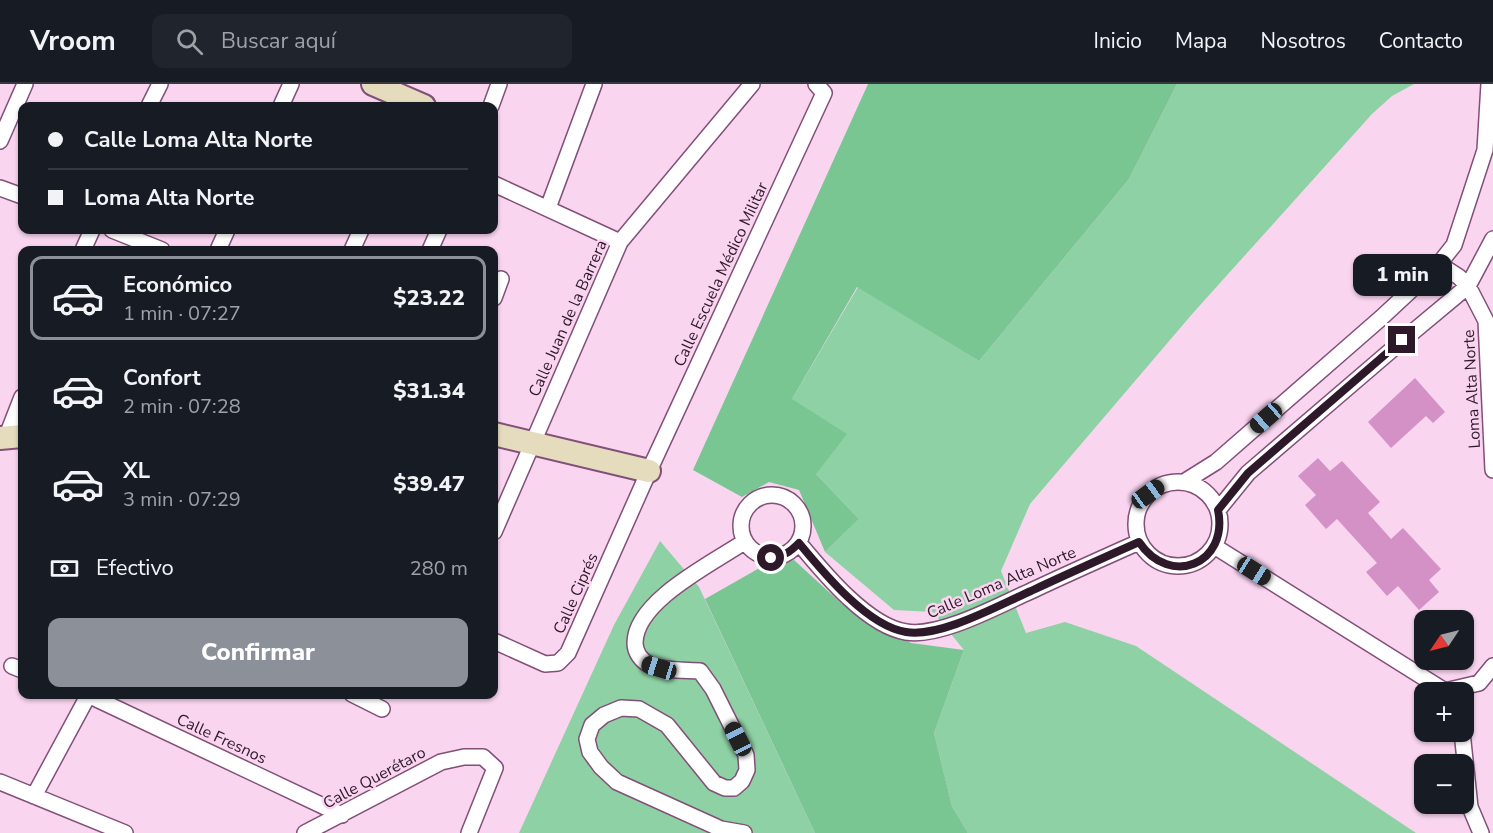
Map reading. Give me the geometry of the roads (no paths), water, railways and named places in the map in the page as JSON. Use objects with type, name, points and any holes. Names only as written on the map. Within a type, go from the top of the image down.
[{"type":"main road","points":[[373,84],[411,102]]},
{"type":"main road","points":[[498,435],[649,471]]},
{"type":"street","points":[[0,141],[25,84]]},
{"type":"street","points":[[151,102],[160,84]]},
{"type":"street","points":[[283,102],[291,84]]},
{"type":"street","points":[[492,102],[499,84]]},
{"type":"street","points":[[548,208],[594,84]]},
{"type":"street","points":[[1184,482],[1216,462],[1381,318],[1439,264],[1454,245],[1485,150],[1489,84]]},
{"type":"street","name":"Calle Juan de la Barrera","points":[[498,523],[620,242],[747,85]]},
{"type":"street","name":"Calle Escuela Médico Militar","points":[[649,471],[820,88]]},
{"type":"street","points":[[498,186],[620,242]]},
{"type":"street","points":[[0,188],[18,195]]},
{"type":"street","points":[[122,234],[152,246]]},
{"type":"street","points":[[1218,510],[1248,473],[1468,286],[1493,239]]},
{"type":"street","points":[[1439,264],[1468,286]]},
{"type":"street","points":[[498,287],[501,279]]},
{"type":"street","name":"Loma Alta Norte","points":[[1468,286],[1486,321],[1493,470]]},
{"type":"street","points":[[9,437],[18,409]]},
{"type":"street","name":"Calle Ciprés","points":[[498,643],[545,664],[558,663],[568,653],[649,471]]},
{"type":"street","points":[[1171,482],[1184,482],[1204,491],[1213,500],[1218,510],[1219,535],[1206,557],[1195,563],[1176,566],[1156,561],[1139,542],[1136,516],[1140,504],[1159,486],[1171,482]]},
{"type":"street","points":[[770,495],[788,499],[801,514],[803,534],[799,543],[792,551],[782,556],[771,558],[761,556],[744,542],[741,520],[744,510],[760,497],[770,495]]},
{"type":"street","points":[[744,542],[660,597],[635,631],[635,647],[639,657],[647,664],[659,668],[700,671],[713,689],[746,755],[747,770],[742,781],[734,788],[725,788],[714,783],[667,725],[639,709],[621,708],[604,715],[592,725],[587,739],[590,752],[600,767],[617,782],[722,831],[744,833]]},
{"type":"street","name":"Calle Loma Alta Norte","points":[[799,543],[820,568],[865,611],[887,626],[906,632],[925,633],[966,619],[1139,542]]},
{"type":"street","points":[[1214,546],[1430,682]]},
{"type":"street","points":[[1474,684],[1479,683],[1493,666]]},
{"type":"street","points":[[34,796],[86,699]]},
{"type":"street","name":"Calle Fresnos","points":[[96,699],[342,815]]},
{"type":"street","points":[[362,699],[382,709]]},
{"type":"street","points":[[1463,742],[1470,807],[1481,833]]},
{"type":"street","name":"Calle Querétaro","points":[[305,833],[441,762],[464,757],[483,757],[495,768],[469,833]]},
{"type":"street","points":[[0,782],[120,831]]},
{"type":"street","points":[[98,833],[120,831]]}]
